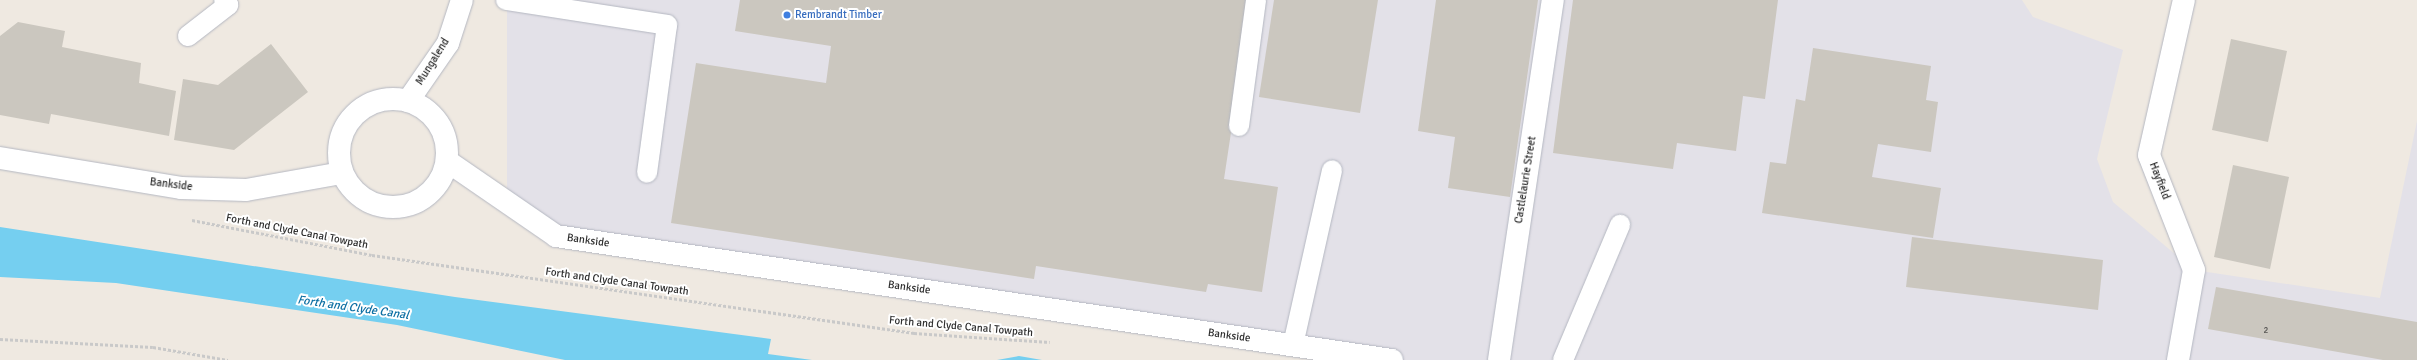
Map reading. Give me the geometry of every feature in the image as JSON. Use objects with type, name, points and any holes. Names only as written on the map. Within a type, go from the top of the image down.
[{"type":"street","name":"Mungalend","points":[[408,101],[448,43],[462,0]]},
{"type":"street","name":"Castlelaurie Street","points":[[1499,360],[1553,0]]},
{"type":"street","name":"Hayfield","points":[[2178,360],[2194,270],[2149,155],[2184,0]]},
{"type":"street","points":[[382,100],[408,101],[425,109],[438,123],[446,140],[446,162],[440,180],[428,194],[404,207],[384,207],[367,201],[352,189],[342,173],[340,136],[350,119],[364,106],[382,100]]},
{"type":"street","name":"Bankside","points":[[0,158],[180,188],[246,190],[342,173]]},
{"type":"street","name":"Bankside","points":[[446,162],[556,236],[1392,360]]},
{"type":"lane","points":[[188,36],[228,5],[224,0]]},
{"type":"lane","points":[[506,0],[667,25],[647,173]]},
{"type":"lane","points":[[1239,126],[1256,0]]},
{"type":"lane","points":[[1293,345],[1332,170]]},
{"type":"lane","points":[[1563,360],[1620,225]]},
{"type":"path","name":"Forth and Clyde Canal Towpath","points":[[184,219],[372,255],[906,332],[1053,342]]},
{"type":"path","points":[[0,339],[153,347],[228,360]]},
{"type":"shaded area","points":[[507,0],[2022,0],[2033,17],[2123,50],[2097,159],[2113,202],[2194,270],[2380,298],[2417,121],[2417,360],[1359,360],[556,236],[507,203]]},
{"type":"water","name":"Forth and Clyde Canal","points":[[0,227],[455,297],[771,339],[768,354],[812,360],[565,360],[397,325],[116,283],[0,277]]},
{"type":"water","points":[[1019,356],[1042,360],[997,360]]},
{"type":"building","points":[[740,0],[1251,0],[1224,179],[1278,187],[1262,292],[1208,284],[1206,292],[1036,266],[1034,279],[671,223],[696,63],[826,83],[831,46],[735,31]]},
{"type":"building","points":[[1274,0],[1378,0],[1360,113],[1259,97]]},
{"type":"building","points":[[1436,0],[1538,0],[1510,197],[1448,188],[1455,137],[1418,131]]},
{"type":"building","points":[[1573,0],[1778,0],[1765,99],[1743,96],[1736,151],[1677,143],[1673,169],[1553,153]]},
{"type":"building","points":[[18,22],[65,31],[62,47],[141,63],[139,83],[176,91],[169,136],[51,114],[49,124],[0,115],[0,36]]},
{"type":"building","points":[[2231,39],[2287,51],[2268,142],[2212,130]]},
{"type":"building","points":[[271,44],[308,92],[234,150],[174,140],[183,79],[218,85]]},
{"type":"building","points":[[1813,48],[1931,66],[1926,100],[1938,102],[1931,152],[1878,144],[1872,177],[1941,188],[1933,238],[1762,213],[1770,162],[1786,164],[1796,99],[1805,101]]},
{"type":"building","points":[[2233,165],[2289,177],[2270,269],[2214,257]]},
{"type":"building","points":[[1912,237],[2103,260],[2098,310],[1906,287]]},
{"type":"building","points":[[2216,287],[2417,322],[2417,360],[2383,360],[2208,329]]},
{"type":"place","name":"Rembrandt Timber","points":[[787,15]]}]
